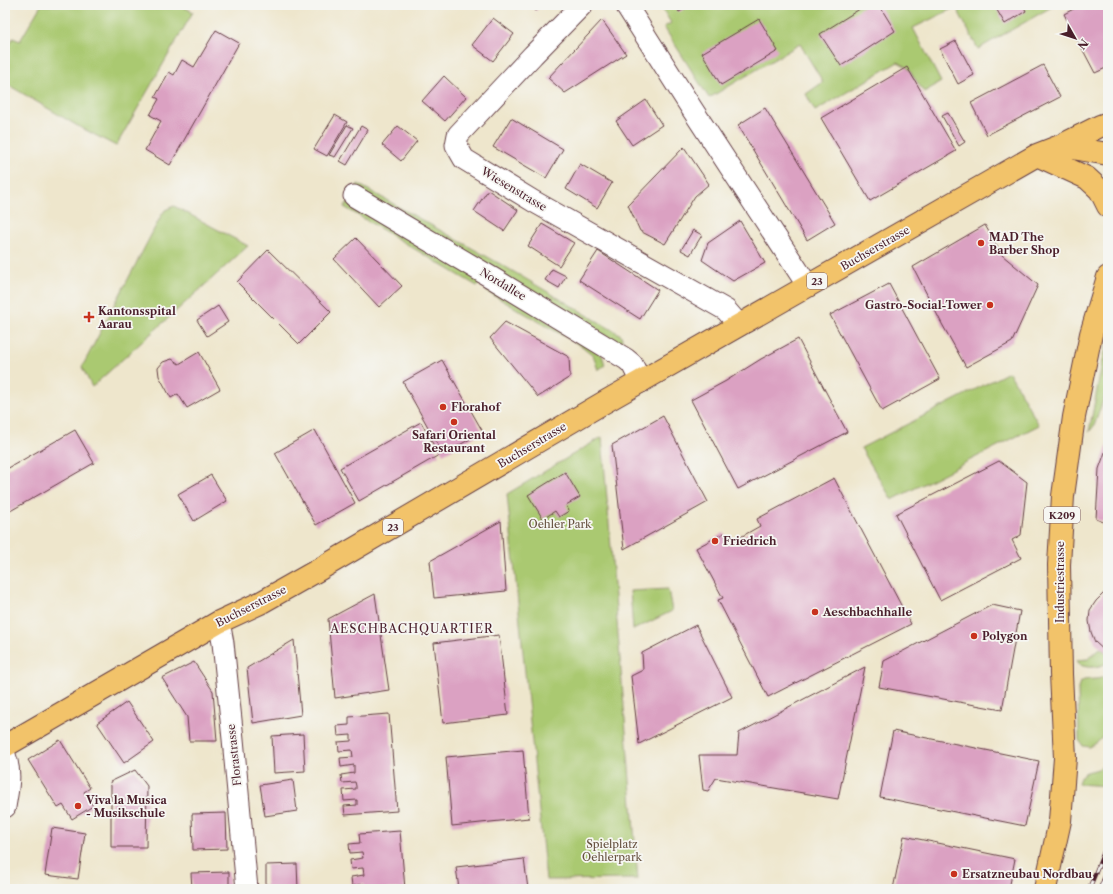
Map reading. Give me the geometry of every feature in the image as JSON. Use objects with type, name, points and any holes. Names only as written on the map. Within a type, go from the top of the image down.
[{"type":"main road","name":"Buchserstrasse","points":[[5,746],[219,622],[260,603],[320,569],[584,414],[1036,155],[1060,146],[1108,123]]},
{"type":"main road","points":[[1060,146],[1108,154]]},
{"type":"main road","points":[[1036,155],[1088,178],[1100,190],[1108,206]]},
{"type":"main road","name":"Industriestrasse","points":[[1045,889],[1060,821],[1064,758],[1059,565],[1063,496],[1074,417],[1092,334],[1108,277]]},
{"type":"street","name":"Wiesenstrasse","points":[[582,5],[533,54],[458,135],[456,145],[464,159],[470,163],[540,205],[726,310],[739,325]]},
{"type":"street","points":[[626,5],[695,114],[808,286]]},
{"type":"street","name":"Nordallee","points":[[354,196],[626,359],[632,364],[641,382]]},
{"type":"street","name":"Florastrasse","points":[[219,622],[223,642],[247,889]]},
{"type":"street","points":[[5,755],[8,761],[10,778],[5,807]]},
{"type":"green space","points":[[41,5],[180,5],[193,12],[116,146],[76,125],[5,83],[5,53],[13,38],[20,41]]},
{"type":"green space","points":[[660,5],[1055,5],[978,49],[956,7],[913,28],[941,82],[924,92],[907,67],[898,62],[815,111],[806,94],[823,82],[800,44],[709,98],[664,27],[671,23]]},
{"type":"green space","points":[[358,184],[509,269],[621,335],[621,343],[616,342],[356,191]]},
{"type":"green space","points":[[348,202],[484,280],[477,286],[344,207]]},
{"type":"green space","points":[[174,206],[248,246],[92,387],[82,367],[161,216],[165,210]]},
{"type":"green space","points":[[492,286],[602,355],[605,365],[598,370],[593,355],[583,347],[486,291]]},
{"type":"green space","points":[[1108,341],[1108,364],[1103,376],[1108,381],[1108,387],[1094,426],[1089,432],[1101,368]]},
{"type":"green space","points":[[1009,372],[1039,425],[892,500],[861,448]]},
{"type":"green space","name":"Oehler Park","points":[[602,437],[638,879],[546,880],[507,494]]},
{"type":"green space","points":[[668,589],[672,611],[633,630],[630,591]]},
{"type":"green space","points":[[1100,648],[1108,654],[1108,663],[1094,667],[1080,665],[1077,660],[1088,659]]},
{"type":"green space","points":[[1108,675],[1109,709],[1107,726],[1100,740],[1090,747],[1083,746],[1079,740],[1079,685],[1084,680],[1099,679]]},
{"type":"green space","points":[[1108,762],[1108,786],[1078,784],[1081,776],[1086,772],[1096,770]]},
{"type":"building","points":[[530,5],[541,5],[536,11]]},
{"type":"building","points":[[675,5],[691,5],[679,12]]},
{"type":"building","points":[[866,5],[879,5],[895,31],[841,66],[820,34]]},
{"type":"building","points":[[994,5],[1023,5],[1026,11],[1005,24]]},
{"type":"building","points":[[1081,5],[1108,5],[1108,67],[1095,73],[1064,14]]},
{"type":"building","points":[[493,18],[514,34],[493,61],[472,45]]},
{"type":"building","points":[[759,19],[778,51],[721,85],[702,53]]},
{"type":"building","points":[[602,20],[626,54],[565,93],[548,78]]},
{"type":"building","points":[[216,30],[239,43],[170,165],[145,150],[161,121],[150,115],[159,99],[155,97],[169,72],[174,75],[182,60],[194,67]]},
{"type":"building","points":[[956,41],[974,75],[958,84],[940,49]]},
{"type":"building","points":[[1043,65],[1060,97],[987,135],[971,103]]},
{"type":"building","points":[[907,67],[956,151],[870,201],[821,118]]},
{"type":"building","points":[[444,76],[466,97],[445,121],[422,101]]},
{"type":"building","points":[[646,100],[662,125],[632,145],[616,121]]},
{"type":"building","points":[[765,108],[835,223],[807,240],[738,125]]},
{"type":"building","points":[[948,113],[965,142],[959,146],[942,116]]},
{"type":"building","points":[[335,115],[347,122],[327,156],[314,149]]},
{"type":"building","points":[[511,118],[563,149],[546,178],[493,147]]},
{"type":"building","points":[[347,125],[353,128],[335,157],[329,155]]},
{"type":"building","points":[[361,126],[368,130],[347,165],[340,161]]},
{"type":"building","points":[[398,126],[417,141],[401,161],[382,145]]},
{"type":"building","points":[[684,147],[709,184],[695,196],[665,244],[640,231],[628,205]]},
{"type":"building","points":[[580,164],[612,183],[597,208],[566,189]]},
{"type":"building","points":[[488,190],[518,210],[504,231],[474,211]]},
{"type":"building","points":[[740,221],[765,263],[733,281],[702,260],[708,243]]},
{"type":"building","points":[[542,224],[574,243],[559,266],[528,246]]},
{"type":"building","name":"Gastro-Social-Tower","points":[[985,225],[1002,255],[1038,285],[1012,342],[966,367],[913,267]]},
{"type":"building","points":[[693,230],[702,235],[690,255],[681,250]]},
{"type":"building","points":[[356,238],[402,286],[379,307],[334,259]]},
{"type":"building","points":[[268,250],[331,312],[299,344],[237,282]]},
{"type":"building","points":[[598,251],[658,290],[640,319],[579,280]]},
{"type":"building","points":[[552,269],[566,276],[559,288],[545,280]]},
{"type":"building","points":[[889,284],[940,379],[882,411],[830,315]]},
{"type":"building","points":[[218,306],[228,322],[207,336],[197,320]]},
{"type":"building","points":[[505,322],[569,357],[570,377],[538,397],[490,338]]},
{"type":"building","points":[[798,339],[847,432],[738,489],[691,400]]},
{"type":"building","points":[[199,352],[220,389],[187,408],[178,394],[171,398],[159,376],[158,368],[163,362],[172,359],[179,364]]},
{"type":"building","name":"Florahof","points":[[442,360],[483,432],[443,454],[403,382]]},
{"type":"building","points":[[663,416],[708,502],[624,549],[612,445]]},
{"type":"building","name":"Florahof","points":[[421,422],[439,455],[359,501],[340,468]]},
{"type":"building","points":[[75,430],[94,463],[5,514],[5,470]]},
{"type":"building","points":[[315,430],[355,503],[316,525],[275,453]]},
{"type":"building","points":[[1108,444],[1108,524],[1096,519],[1099,469]]},
{"type":"building","points":[[999,461],[1027,482],[1021,535],[1012,540],[1021,558],[940,600],[896,514]]},
{"type":"building","points":[[565,472],[580,497],[566,505],[569,511],[559,517],[555,511],[543,519],[528,495]]},
{"type":"building","points":[[211,475],[227,501],[194,521],[178,494]]},
{"type":"building","name":"Aeschbachhalle","points":[[834,478],[911,624],[768,697],[718,600],[723,598],[696,548],[724,533],[730,543],[760,526],[757,519]]},
{"type":"building","points":[[501,521],[506,591],[434,598],[430,561]]},
{"type":"building","points":[[1108,589],[1108,654],[1095,642],[1089,621],[1090,610],[1096,601]]},
{"type":"building","points":[[375,594],[389,690],[335,698],[328,619]]},
{"type":"building","name":"Polygon","points":[[992,605],[1020,611],[1002,710],[879,687],[884,661]]},
{"type":"building","points":[[696,625],[732,697],[639,744],[631,676],[643,670],[642,653]]},
{"type":"building","points":[[499,635],[508,715],[443,723],[434,643]]},
{"type":"building","points":[[294,640],[301,715],[253,723],[247,668]]},
{"type":"building","points":[[194,662],[213,691],[217,741],[189,741],[187,717],[162,678]]},
{"type":"building","points":[[865,667],[838,799],[716,778],[708,791],[703,790],[699,755],[737,755],[739,733]]},
{"type":"building","points":[[127,702],[154,742],[124,763],[97,723]]},
{"type":"building","points":[[389,714],[397,811],[345,815],[344,806],[357,805],[357,800],[344,801],[343,790],[356,789],[356,786],[355,782],[342,783],[341,775],[354,773],[354,765],[341,767],[340,758],[353,757],[352,750],[339,751],[338,742],[351,741],[351,735],[338,736],[337,726],[349,725],[349,717]]},
{"type":"building","points":[[893,731],[1039,761],[1025,826],[880,797]]},
{"type":"building","points":[[303,734],[305,771],[274,773],[272,736]]},
{"type":"building","points":[[60,740],[90,788],[84,792],[93,806],[72,819],[63,805],[58,808],[28,760]]},
{"type":"building","points":[[523,750],[529,818],[452,826],[446,757]]},
{"type":"building","points":[[135,770],[147,786],[146,847],[111,847],[110,782]]},
{"type":"building","points":[[293,780],[297,811],[265,816],[260,785]]},
{"type":"building","points":[[226,813],[227,849],[193,850],[192,814]]},
{"type":"building","points":[[52,828],[85,833],[78,879],[45,875]]},
{"type":"building","points":[[400,831],[405,889],[365,889],[364,884],[352,886],[351,877],[364,875],[363,868],[351,869],[350,860],[363,858],[362,852],[350,853],[349,844],[360,843],[359,834]]},
{"type":"building","name":"Ersatzneubau Nordbau","points":[[904,836],[1015,859],[1009,889],[893,889]]},
{"type":"building","points":[[524,859],[528,889],[459,889],[456,867]]},
{"type":"building","points":[[297,864],[298,889],[266,889],[266,865]]},
{"type":"building","points":[[229,872],[229,889],[192,889],[191,873]]},
{"type":"railway","points":[[1089,889],[1108,842]]},
{"type":"railway","points":[[1100,889],[1108,869]]},
{"type":"place","name":"MAD The Barber Shop","points":[[981,243]]},
{"type":"place","name":"Gastro-Social-Tower","points":[[990,305]]},
{"type":"place","name":"Kantonsspital Aarau","points":[[89,317]]},
{"type":"place","name":"Florahof","points":[[443,407]]},
{"type":"place","name":"Safari Oriental Restaurant","points":[[454,422]]},
{"type":"place","name":"Friedrich","points":[[715,541]]},
{"type":"place","name":"Aeschbachhalle","points":[[815,612]]},
{"type":"place","name":"Polygon","points":[[974,636]]},
{"type":"place","name":"Viva la Musica - Musikschule","points":[[78,806]]},
{"type":"place","name":"Ersatzneubau Nordbau","points":[[954,874]]},
{"type":"district","name":"AESCHBACHQUARTIER","points":[[412,629]]},
{"type":"park label","name":"Spielplatz Oehlerpark","points":[[612,850]]}]
